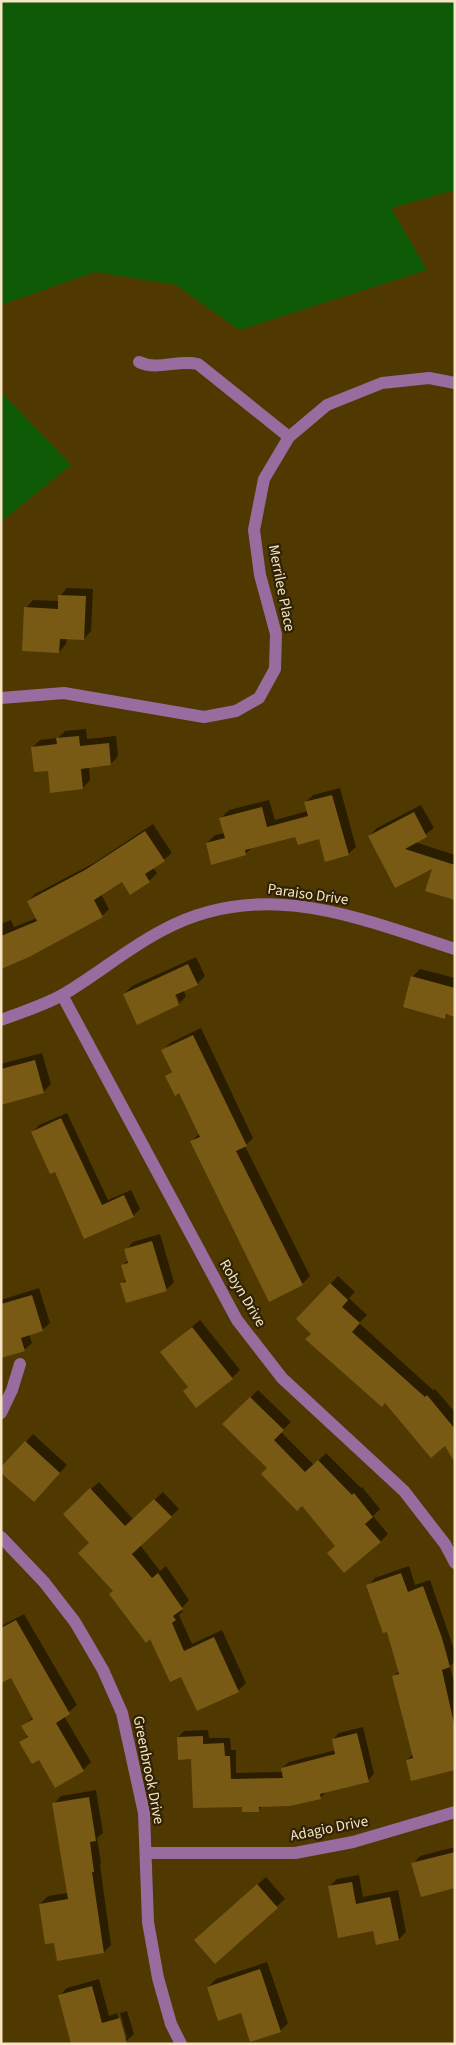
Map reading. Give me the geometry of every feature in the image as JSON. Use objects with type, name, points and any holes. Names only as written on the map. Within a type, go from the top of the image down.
[{"type":"street","points":[[139,362],[155,366],[180,362],[198,364],[289,437]]},
{"type":"street","name":"Merrilee Place","points":[[1,698],[64,693],[204,717],[236,712],[259,698],[275,669],[276,634],[260,575],[254,530],[264,479],[289,437],[327,404],[382,383],[429,378],[455,384]]},
{"type":"street","name":"Paraiso Drive","points":[[1,1020],[62,995],[163,930],[216,908],[269,902],[339,912],[455,949]]},
{"type":"street","name":"Robyn Drive","points":[[62,995],[237,1320],[282,1378],[404,1491],[445,1544],[455,1563]]},
{"type":"street","points":[[1,1413],[12,1390],[20,1364]]},
{"type":"street","name":"Greenbrook Drive","points":[[1,1537],[44,1582],[75,1622],[103,1670],[122,1713],[144,1813],[150,1932],[158,1978],[171,2024],[181,2044]]},
{"type":"street","name":"Adagio Drive","points":[[146,1853],[296,1853],[353,1842],[455,1812]]},
{"type":"green space","points":[[1,1],[455,1],[455,190],[391,208],[427,270],[239,330],[176,285],[95,272],[1,305]]},
{"type":"green space","points":[[1,392],[71,465],[1,522]]},
{"type":"building","points":[[58,595],[86,596],[84,640],[60,639],[59,653],[22,651],[24,607],[58,609]]},
{"type":"building","points":[[79,736],[80,746],[109,743],[111,765],[81,769],[83,789],[50,793],[48,771],[34,772],[31,747],[57,744],[56,738]]},
{"type":"building","points":[[332,795],[349,855],[325,862],[319,839],[298,845],[295,837],[245,850],[246,855],[211,865],[206,843],[225,838],[219,818],[262,807],[267,827],[308,816],[304,802]]},
{"type":"building","points":[[414,812],[427,837],[405,849],[455,865],[455,900],[425,891],[432,869],[395,888],[368,836]]},
{"type":"building","points":[[145,831],[165,861],[145,874],[150,882],[130,895],[122,882],[94,900],[103,917],[29,957],[1,969],[1,936],[37,921],[27,901],[85,870]]},
{"type":"building","points":[[188,964],[198,985],[175,995],[179,1005],[137,1025],[123,994]]},
{"type":"building","points":[[411,976],[455,988],[455,1017],[446,1014],[445,1019],[403,1007]]},
{"type":"building","points":[[193,1035],[247,1146],[236,1151],[303,1285],[269,1302],[190,1141],[200,1137],[179,1093],[175,1096],[165,1076],[172,1072],[161,1050]]},
{"type":"building","points":[[35,1060],[44,1093],[1,1105],[1,1069]]},
{"type":"building","points":[[61,1118],[102,1205],[124,1195],[134,1217],[84,1239],[55,1172],[50,1174],[31,1132]]},
{"type":"building","points":[[152,1241],[167,1291],[126,1303],[120,1283],[126,1282],[121,1265],[128,1263],[124,1249]]},
{"type":"building","points":[[330,1283],[348,1300],[342,1307],[360,1323],[352,1332],[425,1397],[427,1395],[455,1429],[455,1463],[445,1446],[431,1458],[385,1403],[382,1407],[305,1339],[311,1334],[296,1319]]},
{"type":"building","points":[[32,1295],[43,1331],[21,1338],[25,1351],[1,1358],[1,1304]]},
{"type":"building","points":[[192,1327],[233,1379],[196,1408],[183,1391],[188,1387],[160,1352]]},
{"type":"building","points":[[250,1397],[284,1430],[274,1440],[305,1472],[318,1460],[352,1495],[354,1493],[373,1517],[365,1524],[381,1542],[344,1573],[327,1553],[335,1546],[302,1506],[297,1511],[261,1474],[267,1468],[222,1424]]},
{"type":"building","points":[[25,1441],[60,1473],[34,1502],[1,1473],[1,1467]]},
{"type":"building","points":[[90,1488],[125,1526],[154,1499],[172,1517],[132,1554],[152,1578],[158,1573],[183,1609],[173,1616],[176,1620],[172,1623],[184,1651],[214,1637],[239,1692],[197,1711],[181,1677],[170,1682],[150,1639],[146,1643],[109,1594],[113,1591],[78,1553],[89,1543],[63,1514]]},
{"type":"building","points":[[401,1573],[408,1592],[423,1586],[442,1638],[450,1667],[442,1670],[455,1728],[455,1770],[411,1781],[406,1760],[413,1758],[392,1676],[399,1674],[387,1632],[383,1633],[366,1585]]},
{"type":"building","points":[[16,1620],[70,1714],[56,1723],[84,1771],[55,1788],[39,1760],[32,1764],[19,1742],[28,1737],[21,1726],[33,1719],[11,1678],[1,1683],[1,1628]]},
{"type":"building","points":[[357,1733],[369,1782],[320,1794],[321,1799],[290,1806],[259,1807],[259,1812],[242,1812],[242,1807],[193,1808],[191,1759],[178,1760],[177,1737],[203,1736],[203,1744],[224,1743],[225,1756],[230,1756],[231,1779],[283,1778],[281,1768],[335,1754],[332,1739]]},
{"type":"building","points":[[89,1797],[96,1841],[90,1842],[94,1872],[92,1872],[104,1953],[57,1961],[54,1943],[45,1944],[39,1904],[68,1899],[52,1803]]},
{"type":"building","points":[[455,1852],[455,1888],[421,1897],[411,1863]]},
{"type":"building","points":[[352,1882],[356,1904],[390,1897],[399,1940],[376,1945],[373,1931],[338,1938],[328,1886]]},
{"type":"building","points":[[257,1884],[278,1908],[215,1964],[194,1940]]},
{"type":"building","points":[[260,1969],[281,2032],[250,2042],[241,2013],[218,2021],[207,1987]]},
{"type":"building","points":[[92,1986],[102,2023],[120,2018],[127,2044],[71,2044],[58,1995]]}]
